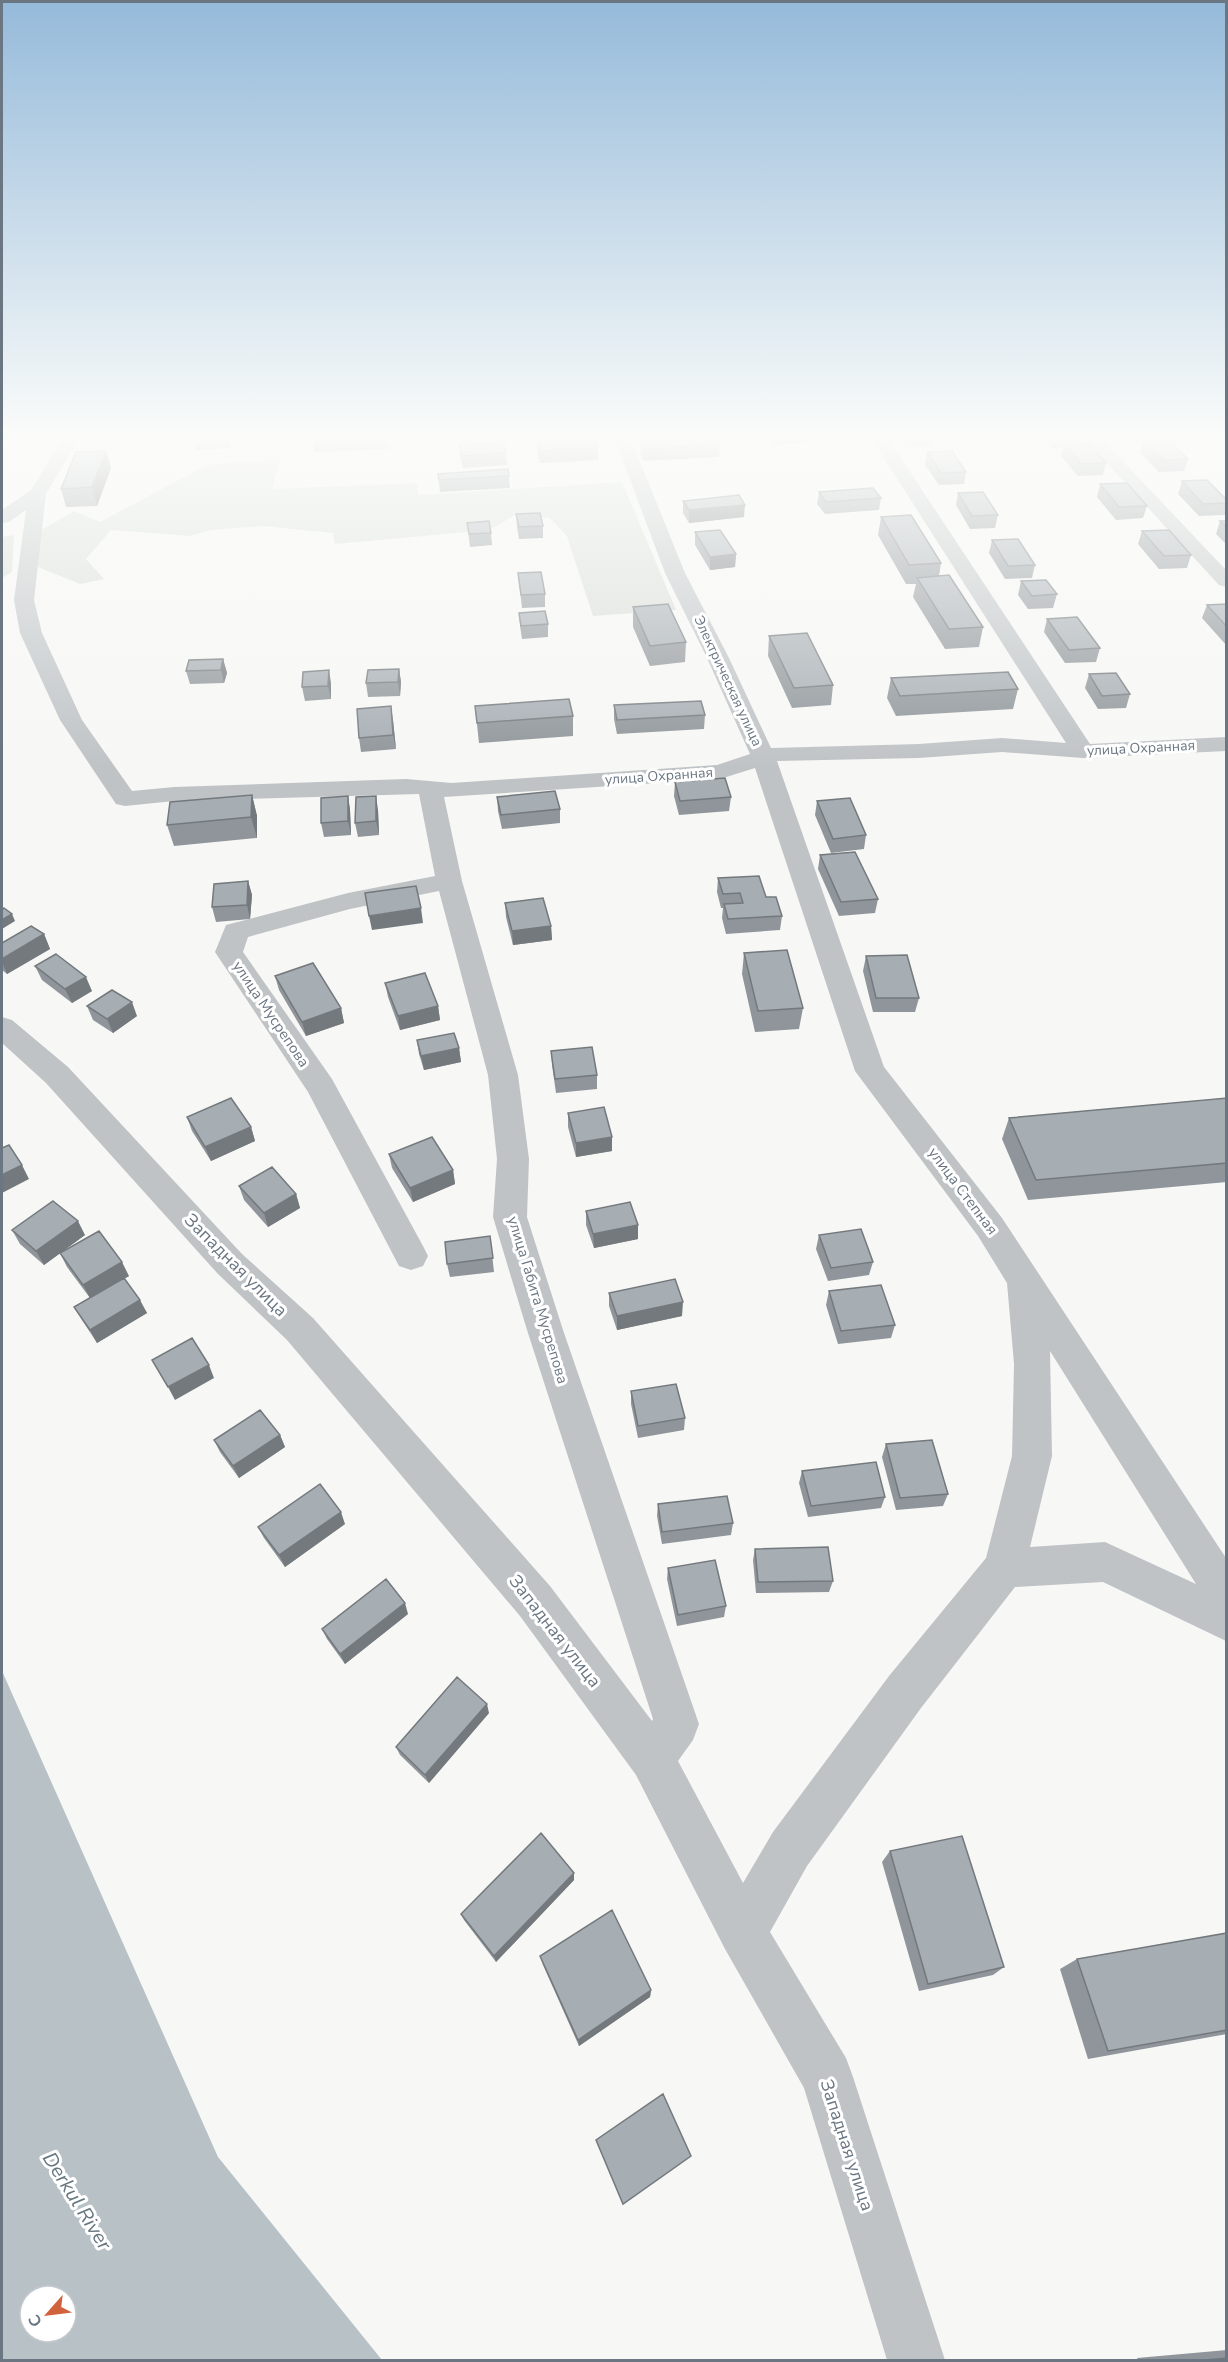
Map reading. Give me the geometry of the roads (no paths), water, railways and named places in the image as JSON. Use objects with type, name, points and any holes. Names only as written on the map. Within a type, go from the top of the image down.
[{"type":"street","name":"улица Охранная","points":[[30,547],[24,600],[31,633],[71,720],[125,799],[406,786],[452,790],[720,772],[778,753],[919,751],[1002,745],[1083,751],[1227,744]]},
{"type":"street","name":"Электрическая улица","points":[[665,547],[675,573],[718,658],[764,759]]},
{"type":"street","points":[[952,547],[1083,751]]},
{"type":"street","points":[[1195,547],[1227,581]]},
{"type":"street","name":"улица Степная","points":[[764,759],[870,1071],[972,1202],[1227,1594]]},
{"type":"street","name":"улица Габита Мусрепова","points":[[430,789],[449,881],[503,1075],[513,1159],[510,1217],[544,1330],[677,1724],[652,1759]]},
{"type":"street","name":"улица Мусрепова","points":[[411,1256],[321,1087],[229,952],[236,931],[348,901],[449,881]]},
{"type":"street","name":"Западная улица","points":[[2,1027],[57,1075],[230,1264],[300,1329],[535,1601],[652,1759],[742,1932],[827,2078],[916,2361]]},
{"type":"street","points":[[742,1932],[790,1849],[905,1692],[1004,1568],[1032,1456],[1033,1364],[1023,1278]]},
{"type":"street","points":[[1004,1568],[1105,1562],[1227,1620]]},
{"type":"water","name":"Derkul River","points":[[2,1671],[218,2157],[382,2360],[2,2360]]}]
